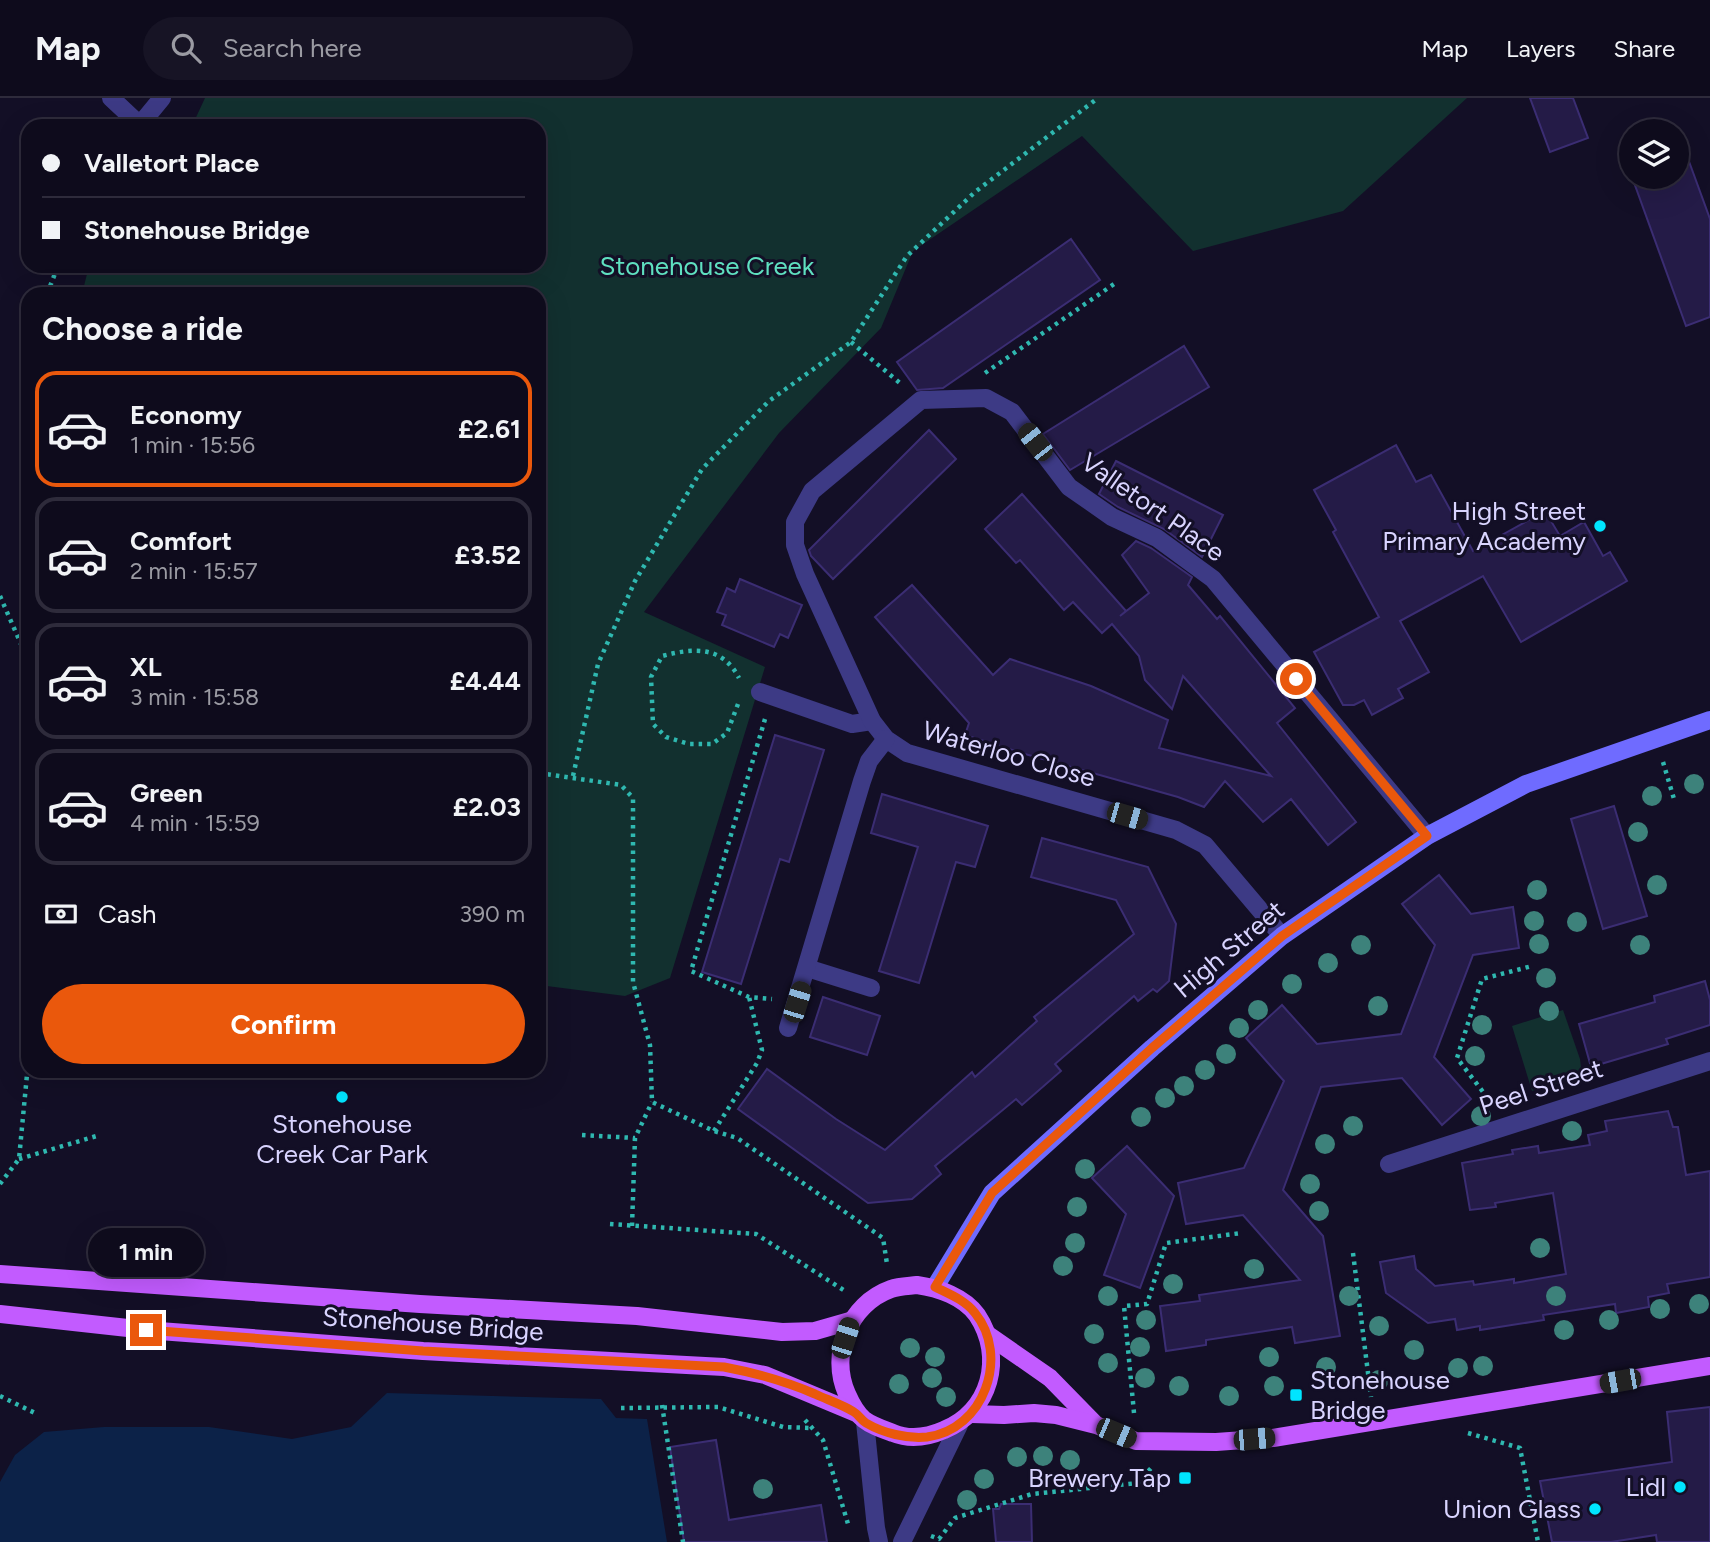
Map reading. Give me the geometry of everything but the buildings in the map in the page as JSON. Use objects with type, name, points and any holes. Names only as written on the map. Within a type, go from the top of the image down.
[{"type":"main road","name":"Stonehouse Bridge","points":[[2,1274],[420,1304],[637,1316],[782,1332],[815,1331],[850,1321]]},
{"type":"main road","points":[[988,1335],[991,1376],[983,1399],[965,1419],[930,1437],[902,1437],[860,1418],[842,1383],[840,1354],[850,1321],[866,1304],[891,1289],[917,1285],[935,1287],[964,1302],[976,1314],[988,1335],[1050,1378],[1096,1424]]},
{"type":"main road","name":"Stonehouse Bridge","points":[[2,1314],[146,1330],[423,1351],[724,1367],[765,1375],[815,1394],[860,1418]]},
{"type":"main road","points":[[965,1419],[1034,1413],[1056,1415],[1096,1424],[1136,1441],[1216,1443],[1273,1438],[1710,1366]]},
{"type":"street","points":[[111,98],[133,119]]},
{"type":"street","points":[[146,119],[162,98]]},
{"type":"street","name":"Valletort Place","points":[[947,399],[986,398],[1012,412],[1069,487],[1112,516],[1157,538],[1213,579],[1427,836]]},
{"type":"street","points":[[921,400],[947,399]]},
{"type":"street","name":"Waterloo Close","points":[[921,400],[813,491],[795,522],[795,545],[806,574],[872,721],[886,739],[907,752],[1176,830],[1205,845],[1282,936]]},
{"type":"street","points":[[766,694],[852,724],[872,721]]},
{"type":"street","name":"High Street","points":[[935,1287],[992,1193],[1152,1048],[1282,936],[1427,836],[1526,784],[1710,720]]},
{"type":"street","points":[[788,1028],[862,781],[869,761],[886,739]]},
{"type":"street","points":[[807,968],[871,988]]},
{"type":"street","name":"Peel Street","points":[[1389,1164],[1710,1061]]},
{"type":"street","points":[[860,1418],[879,1542]]},
{"type":"street","points":[[906,1534],[965,1419]]},
{"type":"path","points":[[573,776],[598,664],[635,581],[702,468],[769,401],[851,342],[907,256],[975,192],[1098,98]]},
{"type":"path","points":[[947,399],[1117,282]]},
{"type":"path","points":[[851,342],[921,400]]},
{"type":"path","points":[[0,596],[21,644]]},
{"type":"path","points":[[741,687],[741,680],[733,665],[713,653],[688,649],[662,656],[651,677],[653,724],[666,737],[689,744],[712,744],[727,733],[741,695]]},
{"type":"path","points":[[766,694],[691,971],[749,997],[797,1002]]},
{"type":"path","points":[[1657,738],[1674,799]]},
{"type":"path","points":[[546,774],[621,785],[633,798],[633,982],[650,1045],[652,1102],[635,1138],[632,1226]]},
{"type":"path","points":[[1508,1125],[1457,1058],[1482,979],[1532,966]]},
{"type":"path","points":[[714,1131],[757,1063],[762,1049],[749,997]]},
{"type":"path","points":[[0,1184],[19,1158],[27,1078]]},
{"type":"path","points":[[652,1102],[714,1131],[737,1138],[883,1238],[891,1289]]},
{"type":"path","points":[[19,1158],[100,1135]]},
{"type":"path","points":[[582,1135],[635,1138]]},
{"type":"path","points":[[610,1224],[756,1234],[866,1304]]},
{"type":"path","points":[[1136,1441],[1124,1306],[1147,1304],[1166,1243],[1241,1233]]},
{"type":"path","points":[[1353,1253],[1374,1422]]},
{"type":"path","points":[[0,1396],[35,1413]]},
{"type":"path","points":[[662,1405],[683,1542]]},
{"type":"path","points":[[621,1408],[662,1405],[718,1406],[783,1427],[813,1428]]},
{"type":"path","points":[[805,1420],[823,1440],[848,1524]]},
{"type":"path","points":[[1459,1430],[1520,1448],[1538,1542]]},
{"type":"path","points":[[906,1534],[939,1539],[955,1518],[1032,1494],[1138,1483],[1173,1443]]},
{"type":"green space","name":"Stonehouse Creek","points":[[205,98],[1467,98],[1343,211],[1193,251],[1082,136],[913,251],[881,328],[779,433],[644,612],[765,667],[670,978],[625,996],[546,986],[546,287],[84,287],[87,273],[546,273],[546,119],[195,119]]},
{"type":"green space","points":[[1563,1010],[1580,1059],[1582,1076],[1532,1091],[1512,1026]]},
{"type":"water","points":[[387,1393],[601,1399],[616,1418],[647,1419],[667,1542],[0,1542],[0,1482],[15,1455],[44,1432],[104,1427],[209,1427],[292,1439],[351,1427]]},
{"type":"place","name":"High Street Primary Academy","points":[[1600,526]]},
{"type":"place","name":"Stonehouse Creek Car Park","points":[[342,1097]]},
{"type":"place","name":"Stonehouse Bridge","points":[[1296,1395]]},
{"type":"place","name":"Brewery Tap","points":[[1185,1478]]},
{"type":"place","name":"Lidl","points":[[1680,1487]]},
{"type":"place","name":"Union Glass","points":[[1595,1509]]},
{"type":"route","points":[[146,1330],[423,1351],[724,1367],[765,1375],[815,1394],[856,1413],[865,1422],[902,1437],[930,1437],[959,1424],[972,1414],[983,1399],[991,1376],[988,1335],[976,1314],[964,1302],[935,1287],[992,1193],[1152,1048],[1282,936],[1427,836],[1296,679]]}]
